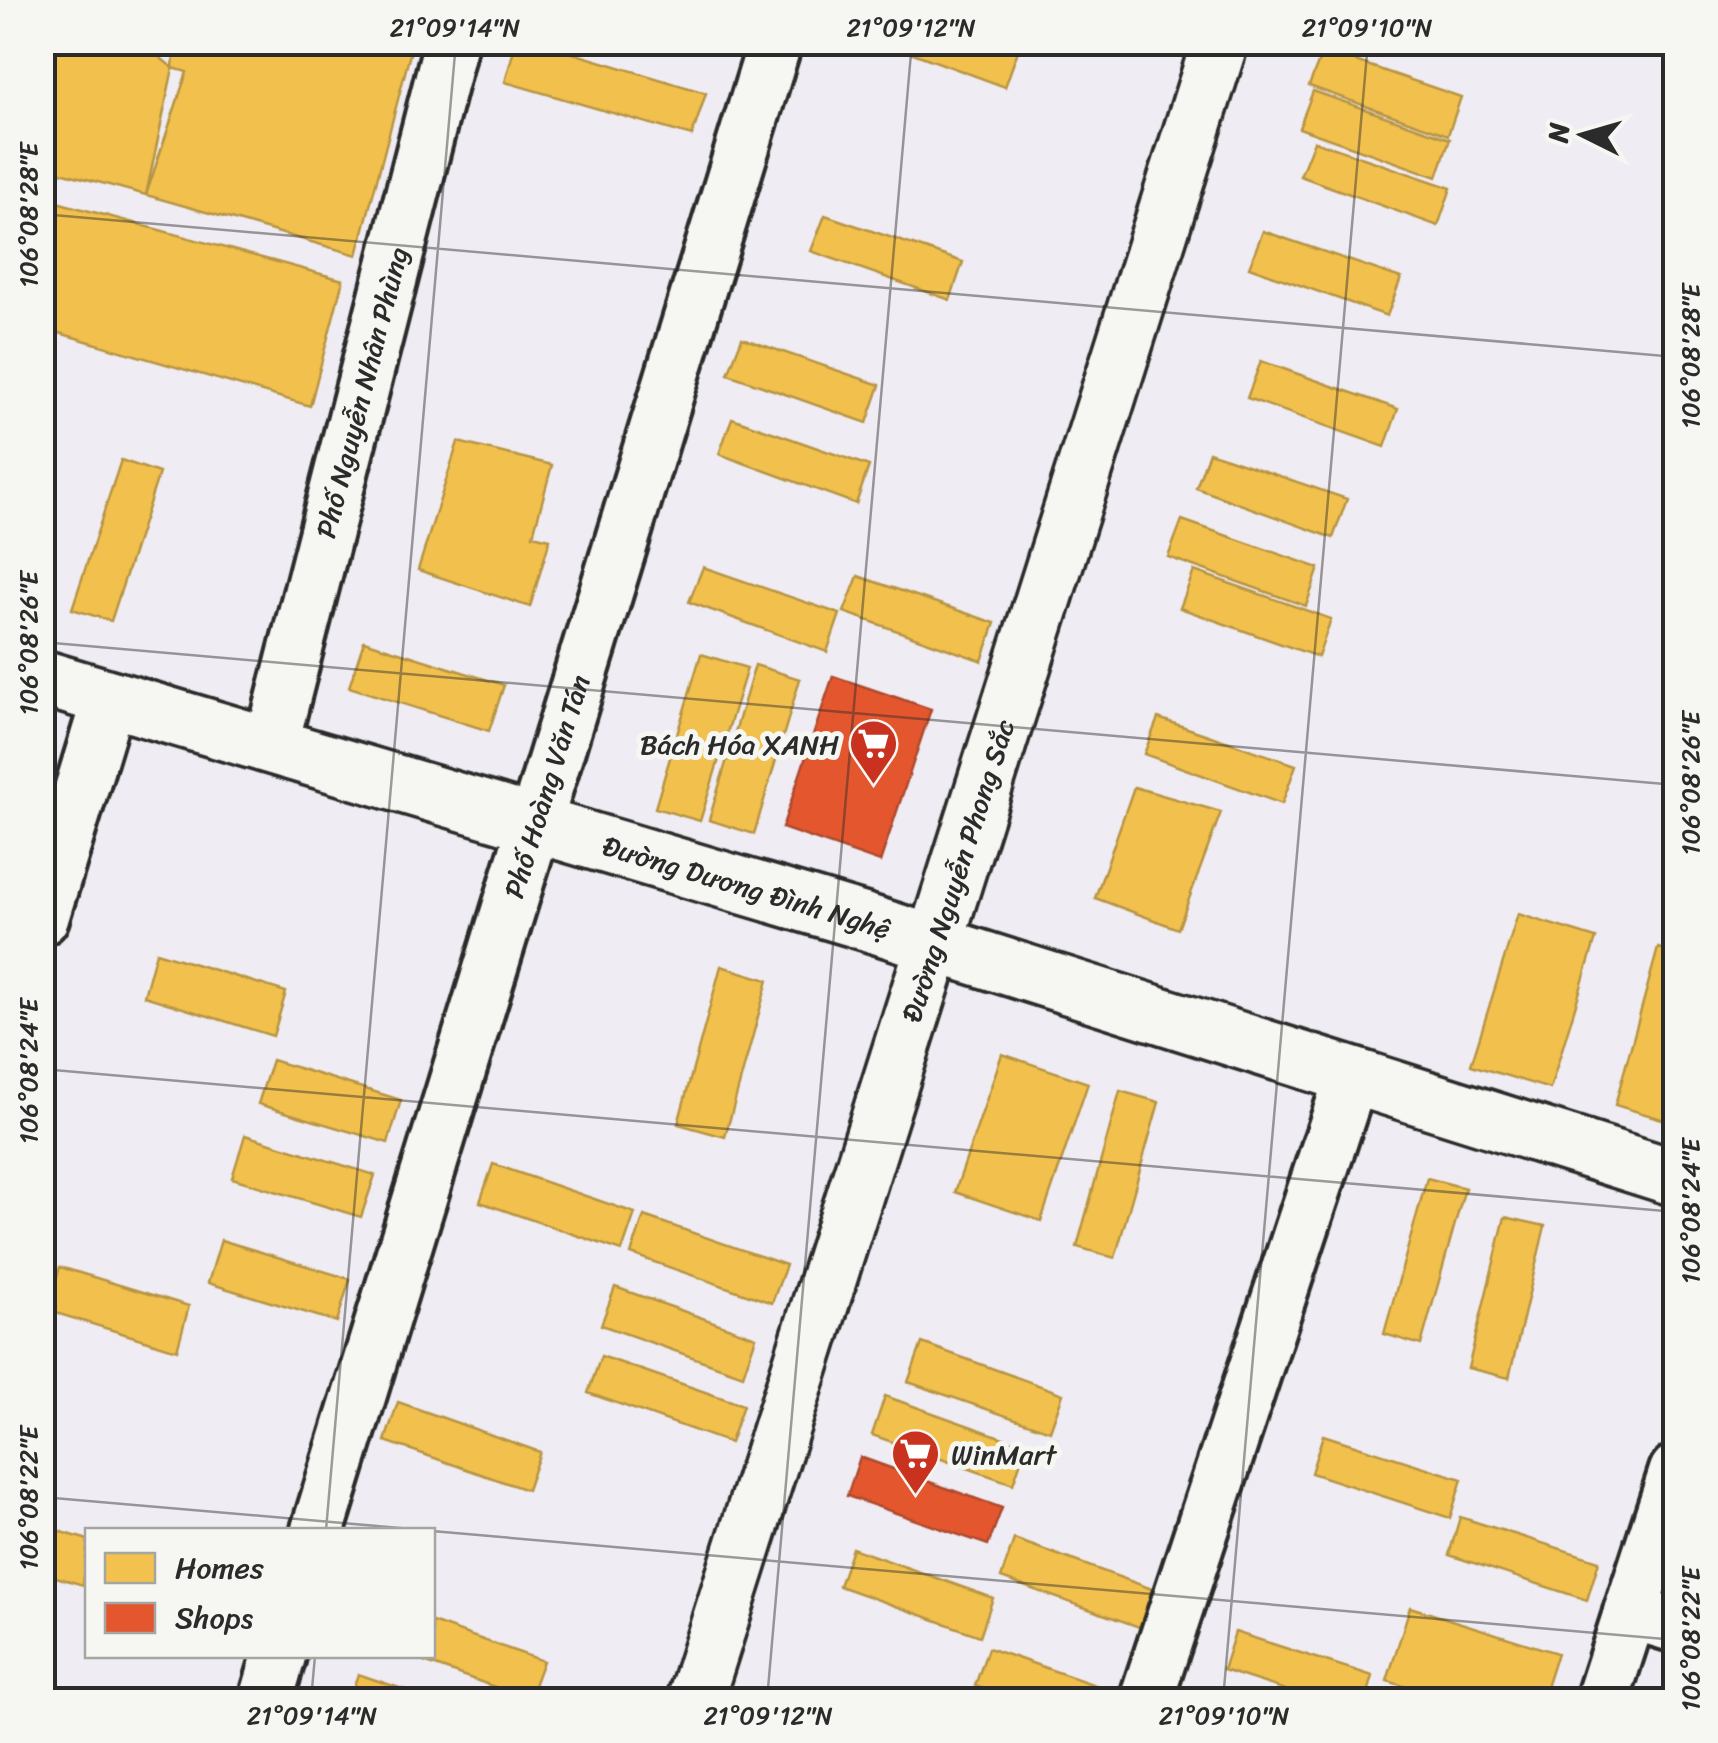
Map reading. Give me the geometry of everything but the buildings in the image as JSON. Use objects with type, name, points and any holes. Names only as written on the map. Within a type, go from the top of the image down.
[{"type":"main road","name":"Đường Nguyễn Phong Sắc","points":[[695,1700],[938,944],[1220,42]]},
{"type":"main road","name":"Đường Dương Đình Nghệ","points":[[42,678],[272,743],[938,944],[1676,1178]]},
{"type":"street","name":"Phố Nguyễn Nhân Phùng","points":[[272,743],[452,42]]},
{"type":"street","name":"Phố Hoàng Văn Tán","points":[[319,1528],[776,42]]},
{"type":"street","points":[[42,918],[109,698]]},
{"type":"street","points":[[1146,1700],[1352,1076]]},
{"type":"street","points":[[1602,1700],[1653,1619],[1676,1471]]},
{"type":"street","points":[[266,1700],[279,1658]]},
{"type":"place","name":"Bách Hóa XANH","points":[[874,786]]},
{"type":"place","name":"WinMart","points":[[916,1496]]}]
